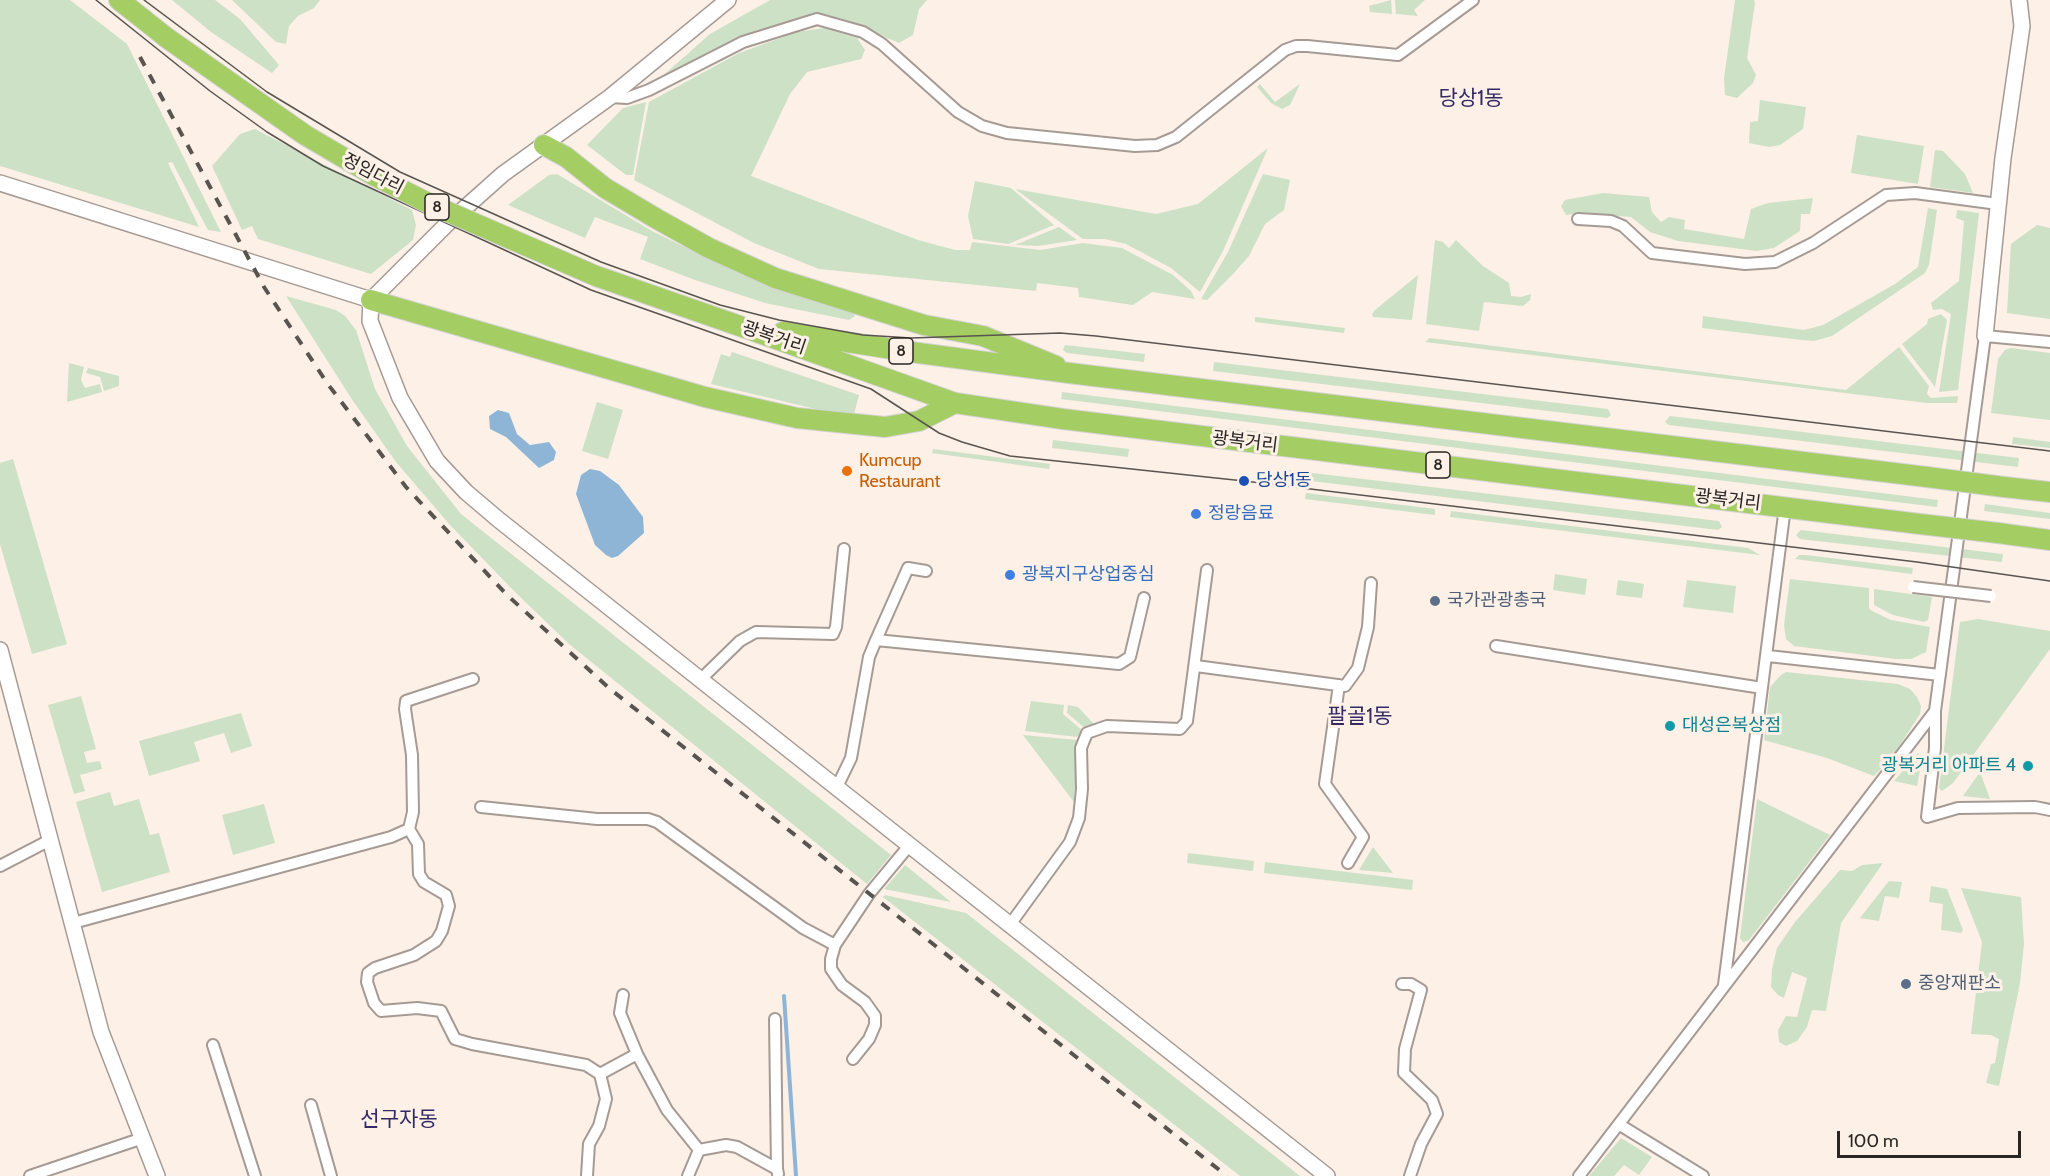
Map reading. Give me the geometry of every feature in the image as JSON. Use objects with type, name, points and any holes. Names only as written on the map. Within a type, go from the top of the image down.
[{"type":"highway","name":"정임다리","points":[[119,0],[167,38],[305,135],[373,175],[440,208],[596,276],[734,324]]},
{"type":"highway","points":[[544,145],[566,157],[605,188],[657,219],[709,248],[775,278],[886,315],[983,336],[1017,348],[1069,373]]},
{"type":"highway","points":[[371,300],[705,397],[797,418],[885,427],[919,421],[955,403]]},
{"type":"highway","name":"광복거리","points":[[734,324],[911,352],[1069,373],[2050,492]]},
{"type":"highway","name":"광복거리","points":[[734,324],[955,403],[1063,419],[2050,540]]},
{"type":"street","points":[[728,0],[610,97],[503,174],[447,224],[371,300],[370,321],[383,356],[416,427],[438,461],[466,492],[499,520],[1327,1176]]},
{"type":"street","points":[[610,97],[627,98],[649,90],[743,42],[817,19],[863,32],[882,44],[958,112],[982,126],[1007,133],[1135,146],[1157,145],[1176,137],[1285,50],[1296,46],[1307,46],[1398,55],[1473,0]]},
{"type":"street","points":[[2019,0],[2022,26],[1998,204],[1985,336],[1935,711],[1935,748],[1927,817],[1958,808],[2035,807],[2050,810]]},
{"type":"street","points":[[0,183],[371,300]]},
{"type":"street","points":[[1578,219],[1617,224],[1652,253],[1745,264],[1776,262],[1813,243],[1886,195],[1915,193],[1998,204]]},
{"type":"street","points":[[1985,336],[2050,342]]},
{"type":"street","points":[[1723,988],[1768,656],[1785,507]]},
{"type":"street","points":[[700,680],[740,641],[756,632],[833,634],[836,627],[844,549]]},
{"type":"street","points":[[836,789],[851,758],[869,657],[876,640],[908,568],[926,571]]},
{"type":"street","points":[[1010,926],[1070,842],[1079,818],[1082,789],[1081,748],[1087,733],[1107,726],[1180,729],[1187,721],[1207,570]]},
{"type":"street","points":[[1196,666],[1345,686],[1358,668],[1368,627],[1371,583]]},
{"type":"street","points":[[1912,587],[1991,596]]},
{"type":"street","points":[[876,640],[1119,664],[1130,657],[1144,598]]},
{"type":"street","points":[[1497,646],[1762,688]]},
{"type":"street","points":[[0,650],[101,1032],[157,1176]]},
{"type":"street","points":[[1768,656],[1940,675]]},
{"type":"street","points":[[473,679],[406,701],[405,709],[412,755],[413,812],[409,829],[418,844],[419,874],[424,882],[446,895],[447,916],[442,931],[426,948],[368,973],[374,1003],[381,1011],[389,1013],[417,1008],[441,1011],[455,1039],[586,1065],[600,1074],[606,1099],[598,1126],[589,1144],[587,1176]]},
{"type":"street","points":[[1339,685],[1325,784],[1363,837],[1348,863]]},
{"type":"street","points":[[1580,1176],[1935,711]]},
{"type":"street","points":[[481,807],[597,819],[648,819],[657,822],[803,928],[835,945]]},
{"type":"street","points":[[73,923],[392,837],[409,829]]},
{"type":"street","points":[[0,866],[50,840]]},
{"type":"street","points":[[853,1059],[869,1039],[876,1016],[864,1002],[842,985],[831,969],[835,945],[869,894],[908,846]]},
{"type":"street","points":[[1402,984],[1412,984],[1421,990],[1406,1049],[1404,1073],[1432,1100],[1437,1114],[1421,1144],[1410,1176]]},
{"type":"street","points":[[623,995],[620,1013],[637,1054],[667,1110],[699,1150]]},
{"type":"street","points":[[775,1019],[778,1173]]},
{"type":"street","points":[[213,1045],[255,1176]]},
{"type":"street","points":[[600,1074],[637,1054]]},
{"type":"street","points":[[311,1105],[331,1176]]},
{"type":"street","points":[[1620,1125],[1703,1176]]},
{"type":"street","points":[[30,1176],[143,1138]]},
{"type":"street","points":[[699,1150],[726,1145],[737,1147],[778,1173]]},
{"type":"street","points":[[688,1176],[699,1150]]},
{"type":"green space","points":[[0,0],[70,0],[127,44],[221,232],[208,230],[172,162],[168,163],[199,227],[0,166]]},
{"type":"green space","points":[[172,0],[215,0],[240,19],[279,65],[272,73],[211,32]]},
{"type":"green space","points":[[232,0],[320,0],[314,8],[298,16],[289,26],[286,44],[276,42]]},
{"type":"green space","points":[[770,0],[927,0],[919,9],[913,35],[899,43],[845,20],[822,14],[804,16],[732,41],[659,83],[658,80],[710,34]]},
{"type":"green space","points":[[1391,0],[1392,14],[1370,12],[1369,6]]},
{"type":"green space","points":[[1395,0],[1425,0],[1414,10],[1418,16],[1396,14]]},
{"type":"green space","points":[[1735,0],[1754,0],[1755,3],[1747,58],[1756,75],[1753,83],[1737,98],[1725,95],[1724,78]]},
{"type":"green space","points":[[824,28],[857,38],[865,50],[861,59],[807,72],[790,94],[751,176],[918,240],[955,250],[970,250],[972,242],[1040,250],[1083,243],[1122,248],[1173,275],[1191,291],[1195,299],[1152,292],[1133,305],[1079,297],[1078,288],[1037,283],[1036,291],[819,269],[754,243],[634,180],[649,102],[739,53],[797,32]]},
{"type":"green space","points":[[1260,84],[1275,102],[1300,84],[1290,105],[1282,109],[1271,103],[1257,87]]},
{"type":"green space","points":[[1760,100],[1806,107],[1803,129],[1780,145],[1769,147],[1749,143],[1750,122],[1758,121]]},
{"type":"green space","points":[[646,102],[633,175],[626,175],[587,145],[623,108]]},
{"type":"green space","points":[[255,129],[412,210],[416,225],[413,240],[371,274],[258,239],[252,226],[242,230],[212,166],[240,134]]},
{"type":"green space","points":[[1857,135],[1924,146],[1918,184],[1851,173]]},
{"type":"green space","points":[[1268,148],[1223,251],[1200,292],[1171,268],[1126,244],[1105,239],[1083,239],[1015,189],[1156,214],[1198,204]]},
{"type":"green space","points":[[1935,150],[1943,151],[1965,174],[1973,193],[1930,187]]},
{"type":"green space","points":[[557,174],[652,231],[742,275],[851,311],[855,316],[849,320],[765,303],[695,280],[640,259],[648,237],[595,217],[585,238],[508,205],[549,175]]},
{"type":"green space","points":[[1263,174],[1290,180],[1284,210],[1265,224],[1249,256],[1233,274],[1207,300],[1201,299],[1228,252]]},
{"type":"green space","points":[[975,181],[1011,188],[1054,225],[1008,244],[973,239],[968,216]]},
{"type":"green space","points":[[1603,193],[1649,197],[1652,212],[1661,222],[1669,217],[1685,220],[1684,229],[1744,239],[1751,209],[1768,203],[1813,198],[1810,214],[1801,214],[1800,231],[1774,248],[1757,251],[1678,241],[1650,232],[1631,217],[1582,213],[1566,215],[1561,206],[1565,200]]},
{"type":"green space","points":[[1928,208],[1937,210],[1929,265],[1925,273],[1832,336],[1814,341],[1702,328],[1703,316],[1804,330],[1823,325],[1895,284],[1918,267]]},
{"type":"green space","points":[[1957,210],[1979,213],[1958,390],[1939,392],[1951,314],[1942,309],[1933,310],[1931,303],[1959,281],[1964,221],[1956,218]]},
{"type":"green space","points":[[2037,225],[2050,228],[2050,319],[2007,313],[2011,244]]},
{"type":"green space","points":[[1059,227],[1077,240],[1038,246],[1015,245]]},
{"type":"green space","points":[[1435,240],[1443,242],[1449,248],[1456,240],[1483,266],[1509,283],[1511,296],[1521,297],[1531,294],[1530,300],[1523,306],[1484,302],[1479,331],[1426,324]]},
{"type":"green space","points":[[1418,275],[1412,320],[1373,317],[1375,310]]},
{"type":"green space","points":[[286,296],[336,310],[345,316],[356,330],[375,389],[407,446],[461,514],[891,855],[867,884],[569,644],[515,592],[450,525],[396,462],[353,401]]},
{"type":"green space","points":[[1941,314],[1947,320],[1935,387],[1902,344],[1927,324],[1928,319]]},
{"type":"green space","points":[[1255,317],[1345,328],[1344,333],[1255,322]]},
{"type":"green space","points":[[1430,338],[1846,390],[1899,347],[1929,386],[1927,394],[1931,398],[1958,396],[1957,403],[1927,403],[1425,342]]},
{"type":"green space","points":[[1065,345],[1145,354],[1144,362],[1067,353],[1063,350]]},
{"type":"green space","points":[[2011,348],[2050,353],[2050,420],[1991,413],[1998,359],[2005,350]]},
{"type":"green space","points":[[732,352],[859,395],[853,418],[711,384],[721,354],[730,357]]},
{"type":"green space","points":[[1214,362],[1608,409],[1611,415],[1607,418],[1213,371]]},
{"type":"green space","points":[[69,363],[84,367],[81,380],[85,388],[100,384],[102,392],[67,402]]},
{"type":"green space","points":[[88,368],[119,376],[119,386],[104,391],[100,377],[86,373]]},
{"type":"green space","points":[[1062,392],[1938,500],[1937,507],[1061,399]]},
{"type":"green space","points":[[597,402],[623,410],[608,459],[582,451]]},
{"type":"green space","points":[[1670,416],[2019,458],[2018,467],[1669,425],[1665,422]]},
{"type":"green space","points":[[2013,437],[2050,442],[2050,448],[2012,444]]},
{"type":"green space","points":[[1053,440],[1129,449],[1128,457],[1052,448]]},
{"type":"green space","points":[[933,449],[1050,464],[1049,469],[932,453]]},
{"type":"green space","points":[[13,459],[67,644],[32,654],[0,544],[0,463]]},
{"type":"green space","points":[[1287,470],[1719,521],[1722,527],[1718,530],[1286,478]]},
{"type":"green space","points":[[1306,493],[1435,509],[1435,515],[1305,499]]},
{"type":"green space","points":[[1985,504],[2050,513],[2050,519],[1984,511]]},
{"type":"green space","points":[[1451,511],[1748,548],[1760,555],[1450,517]]},
{"type":"green space","points":[[1801,530],[2003,554],[2002,562],[1800,539],[1796,535]]},
{"type":"green space","points":[[1799,555],[1913,568],[1912,574],[1795,559]]},
{"type":"green space","points":[[1555,574],[1587,579],[1585,595],[1553,590]]},
{"type":"green space","points":[[1790,579],[1869,588],[1869,608],[1872,611],[1891,620],[1930,627],[1926,652],[1911,659],[1896,659],[1794,646],[1786,639],[1784,625]]},
{"type":"green space","points":[[1618,580],[1644,584],[1642,598],[1616,595]]},
{"type":"green space","points":[[1687,580],[1736,586],[1733,613],[1683,607]]},
{"type":"green space","points":[[1874,589],[1932,597],[1928,620],[1924,622],[1893,615],[1874,605]]},
{"type":"green space","points":[[1978,619],[2050,631],[2050,649],[1953,783],[1942,791],[1939,788],[1960,622]]},
{"type":"green space","points":[[1786,672],[1898,684],[1910,689],[1917,697],[1921,706],[1920,714],[1893,756],[1874,776],[1827,758],[1764,740],[1770,687]]},
{"type":"green space","points":[[81,696],[96,749],[84,752],[87,763],[100,761],[102,769],[80,775],[85,791],[74,794],[48,705]]},
{"type":"green space","points":[[1031,701],[1064,705],[1063,714],[1083,731],[1077,737],[1025,731]]},
{"type":"green space","points":[[1068,705],[1078,707],[1094,724],[1086,729],[1067,713]]},
{"type":"green space","points":[[241,713],[252,746],[231,753],[224,733],[194,742],[200,761],[149,776],[139,741]]},
{"type":"green space","points":[[1023,735],[1078,740],[1074,802]]},
{"type":"green space","points":[[1918,753],[1922,760],[1917,786],[1894,781]]},
{"type":"green space","points":[[1980,772],[1990,799],[1963,796]]},
{"type":"green space","points":[[110,792],[114,806],[139,799],[150,835],[159,833],[170,872],[102,892],[76,802]]},
{"type":"green space","points":[[1757,799],[1830,835],[1749,940],[1743,942],[1740,938]]},
{"type":"green space","points":[[264,804],[275,843],[233,855],[222,815]]},
{"type":"green space","points":[[1373,847],[1393,873],[1359,870]]},
{"type":"green space","points":[[1188,853],[1254,861],[1253,871],[1187,863]]},
{"type":"green space","points":[[1265,862],[1413,880],[1412,890],[1264,873]]},
{"type":"green space","points":[[1883,863],[1841,923],[1826,1011],[1812,1010],[1807,1027],[1797,1041],[1786,1046],[1779,1042],[1778,1030],[1786,1016],[1797,1017],[1807,978],[1792,972],[1784,998],[1778,995],[1771,987],[1777,948],[1795,922],[1840,870],[1852,871],[1862,865]]},
{"type":"green space","points":[[905,865],[951,902],[884,889]]},
{"type":"green space","points":[[1889,881],[1902,882],[1899,898],[1885,896],[1879,921],[1860,918]]},
{"type":"green space","points":[[1931,886],[1947,889],[1963,930],[1961,933],[1941,930],[1943,904],[1929,902]]},
{"type":"green space","points":[[1961,888],[2021,897],[2024,944],[2020,983],[1999,1086],[1986,1083],[1991,1064],[1995,1063],[1999,1039],[1991,1035],[1971,1034],[1982,942]]},
{"type":"green space","points":[[885,895],[966,913],[1300,1176],[1240,1176],[883,897]]},
{"type":"green space","points":[[1621,1138],[1652,1157],[1639,1175],[1624,1165],[1614,1176],[1589,1176]]},
{"type":"water","points":[[498,410],[509,413],[517,434],[530,445],[549,442],[556,452],[554,460],[539,468],[506,437],[490,429],[489,416]]},
{"type":"water","points":[[590,469],[600,471],[619,485],[643,517],[644,533],[618,556],[612,558],[595,545],[576,494],[581,475]]},
{"type":"waterway","points":[[784,996],[796,1176]]},
{"type":"tram line","points":[[96,0],[210,91],[267,132],[323,166],[591,290],[871,389],[939,433],[962,442],[1010,456],[1244,481],[1917,562],[2050,581]]},
{"type":"tram line","points":[[144,0],[267,92],[400,172],[601,262],[720,305],[779,320],[863,335],[911,338],[1060,333],[1096,336],[2050,451]]},
{"type":"railway","points":[[140,57],[264,287],[327,383],[406,487],[507,595],[610,689],[1227,1176]]},
{"type":"place","name":"Kumcup Restaurant","points":[[847,471]]},
{"type":"place","name":"당상1동","points":[[1244,481]]},
{"type":"place","name":"정랑음료","points":[[1196,514]]},
{"type":"place","name":"광복지구상업중심","points":[[1010,575]]},
{"type":"place","name":"국가관광총국","points":[[1435,601]]},
{"type":"place","name":"대성은복상점","points":[[1670,726]]},
{"type":"place","name":"광복거리 아파트 4","points":[[2028,766]]},
{"type":"place","name":"중앙재판소","points":[[1906,984]]},
{"type":"district","name":"당상1동","points":[[1471,99]]},
{"type":"district","name":"팔골1동","points":[[1360,717]]},
{"type":"district","name":"선구자동","points":[[399,1120]]}]
